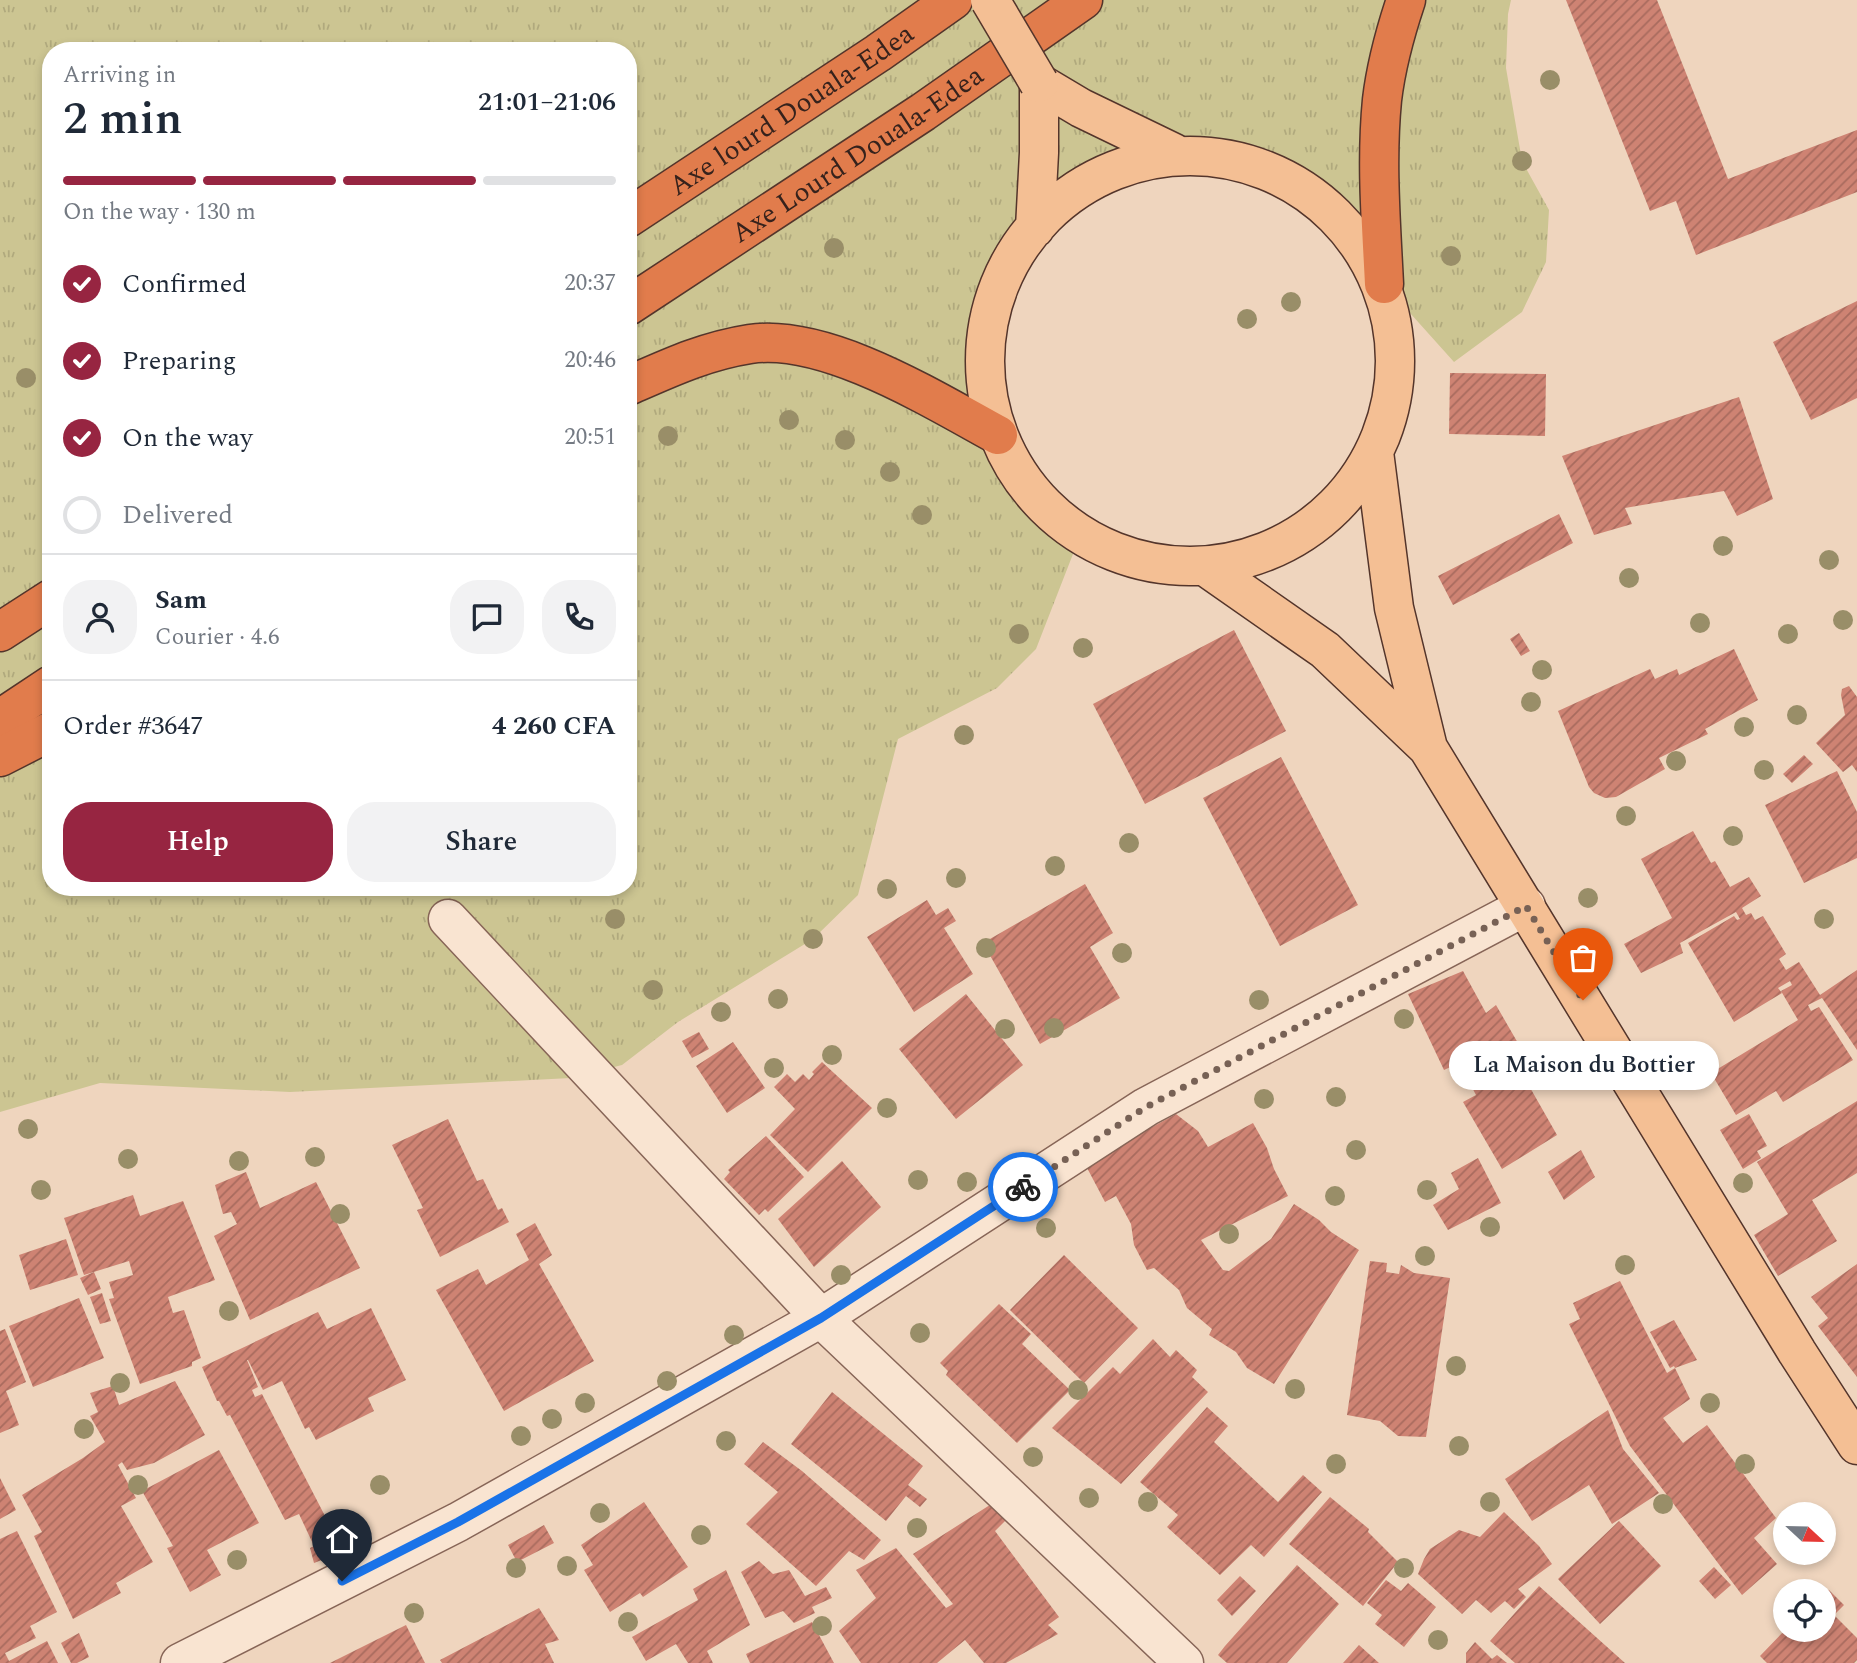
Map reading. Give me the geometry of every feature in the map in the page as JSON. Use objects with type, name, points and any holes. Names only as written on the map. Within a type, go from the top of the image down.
[{"type":"highway","name":"Axe lourd Douala-Edea","points":[[637,212],[878,53],[953,0]]},
{"type":"highway","name":"Axe Lourd Douala-Edea","points":[[637,300],[923,112],[1083,0]]},
{"type":"highway","points":[[1384,284],[1379,196],[1382,101],[1392,45],[1406,0]]},
{"type":"highway","points":[[637,382],[692,357],[751,344],[792,344],[866,368],[925,395],[998,435]]},
{"type":"highway","points":[[0,632],[42,605]]},
{"type":"highway","points":[[0,719],[42,691]]},
{"type":"highway","points":[[0,757],[42,736]]},
{"type":"main road","points":[[990,0],[1039,83],[1080,108],[1174,153]]},
{"type":"main road","points":[[1035,228],[1039,83]]},
{"type":"main road","points":[[1174,153],[1225,157],[1280,175],[1329,208],[1366,253],[1384,284],[1395,356],[1390,404],[1374,452],[1337,504],[1274,549],[1206,567],[1162,566],[1119,556],[1080,536],[1045,509],[1017,475],[998,435],[984,365],[995,294],[1035,228],[1069,194],[1115,169],[1174,153]]},
{"type":"main road","points":[[1374,452],[1394,608],[1428,748]]},
{"type":"main road","points":[[1206,567],[1325,650],[1428,748],[1797,1352],[1857,1445]]},
{"type":"street","points":[[180,1663],[458,1522],[821,1318],[1146,1107],[1526,906]]},
{"type":"street","points":[[448,919],[821,1318],[1171,1660]]},
{"type":"green space","points":[[0,0],[1511,0],[1506,68],[1522,161],[1549,210],[1546,262],[1522,312],[1454,362],[1384,284],[1366,253],[1329,208],[1280,175],[1225,157],[1174,153],[1115,169],[1069,194],[1035,228],[995,294],[984,365],[998,435],[1017,475],[1045,509],[1080,536],[1036,649],[997,688],[898,739],[858,895],[813,939],[678,1022],[622,1065],[571,1078],[290,1092],[100,1083],[0,1112]]},
{"type":"building","points":[[1566,0],[1657,0],[1728,179],[1857,130],[1857,192],[1696,255],[1676,201],[1650,211]]},
{"type":"building","points":[[1857,301],[1857,398],[1811,420],[1773,342]]},
{"type":"building","points":[[1450,373],[1546,374],[1545,436],[1449,434]]},
{"type":"building","points":[[1739,397],[1773,499],[1737,516],[1724,491],[1625,508],[1632,524],[1594,535],[1562,456]]},
{"type":"building","points":[[1559,514],[1573,543],[1453,605],[1438,576]]},
{"type":"building","points":[[1234,630],[1286,731],[1145,804],[1093,704]]},
{"type":"building","points":[[1519,633],[1530,651],[1521,656],[1510,639]]},
{"type":"building","points":[[1734,649],[1758,700],[1705,729],[1708,734],[1659,758],[1665,769],[1616,797],[1605,798],[1594,793],[1589,787],[1558,711],[1650,669],[1655,679],[1677,669],[1679,675]]},
{"type":"building","points":[[1849,686],[1857,697],[1857,772],[1852,765],[1843,772],[1816,743],[1845,715],[1841,695],[1842,689]]},
{"type":"building","points":[[1804,755],[1813,764],[1792,783],[1783,774]]},
{"type":"building","points":[[1281,757],[1358,905],[1280,946],[1203,798]]},
{"type":"building","points":[[1837,771],[1857,812],[1857,858],[1804,883],[1765,805]]},
{"type":"building","points":[[1693,831],[1711,863],[1715,861],[1730,887],[1749,877],[1761,896],[1742,908],[1746,915],[1751,913],[1755,920],[1763,916],[1786,954],[1779,959],[1786,970],[1799,962],[1820,995],[1857,970],[1857,1050],[1822,998],[1808,1005],[1811,1011],[1819,1007],[1853,1060],[1783,1102],[1776,1091],[1736,1115],[1711,1073],[1798,1020],[1781,991],[1792,985],[1790,981],[1778,988],[1782,993],[1734,1022],[1688,943],[1734,916],[1737,920],[1740,919],[1736,912],[1680,943],[1683,953],[1641,973],[1624,944],[1672,918],[1641,859]]},
{"type":"building","points":[[1085,884],[1113,933],[1090,947],[1120,998],[1040,1044],[983,943]]},
{"type":"building","points":[[927,900],[936,915],[948,908],[956,921],[944,928],[973,974],[914,1012],[867,937]]},
{"type":"building","points":[[1463,971],[1486,1013],[1496,1005],[1530,1064],[1520,1070],[1557,1135],[1502,1169],[1463,1102],[1476,1095],[1459,1063],[1444,1070],[1408,994]]},
{"type":"building","points":[[966,994],[1023,1065],[956,1119],[899,1049]]},
{"type":"building","points":[[699,1032],[709,1049],[692,1058],[682,1041]]},
{"type":"building","points":[[733,1042],[765,1088],[727,1113],[696,1066]]},
{"type":"building","points":[[822,1062],[872,1108],[808,1172],[770,1135],[795,1109],[774,1087],[787,1074],[795,1082],[803,1074],[809,1080],[814,1074],[812,1072]]},
{"type":"building","points":[[1857,1101],[1857,1173],[1812,1200],[1837,1241],[1778,1276],[1754,1235],[1788,1214],[1757,1162]]},
{"type":"building","points":[[1176,1114],[1198,1131],[1208,1147],[1253,1123],[1288,1196],[1201,1240],[1223,1270],[1229,1271],[1271,1239],[1294,1204],[1359,1250],[1274,1384],[1247,1368],[1236,1352],[1209,1335],[1212,1329],[1187,1308],[1179,1290],[1154,1268],[1147,1270],[1134,1245],[1131,1224],[1116,1196],[1105,1202],[1085,1164]]},
{"type":"building","points":[[1749,1114],[1767,1146],[1757,1151],[1761,1158],[1743,1169],[1720,1130]]},
{"type":"building","points":[[448,1119],[477,1181],[483,1179],[498,1210],[502,1208],[509,1222],[440,1257],[417,1210],[423,1208],[392,1145]]},
{"type":"building","points":[[766,1136],[804,1177],[768,1212],[765,1209],[759,1215],[724,1179],[730,1172],[728,1170]]},
{"type":"building","points":[[1581,1150],[1595,1177],[1564,1200],[1548,1172]]},
{"type":"building","points":[[1478,1158],[1501,1203],[1448,1230],[1433,1205],[1459,1189],[1451,1173]]},
{"type":"building","points":[[842,1161],[881,1207],[814,1267],[778,1219]]},
{"type":"building","points":[[246,1172],[260,1208],[316,1182],[360,1268],[250,1320],[214,1236],[237,1224],[231,1212],[223,1214],[215,1185]]},
{"type":"building","points":[[133,1195],[140,1216],[183,1201],[215,1280],[168,1297],[173,1313],[184,1310],[201,1358],[192,1362],[192,1366],[140,1384],[109,1299],[114,1298],[109,1282],[133,1275],[129,1261],[84,1275],[64,1218]]},
{"type":"building","points":[[535,1223],[552,1255],[539,1264],[594,1361],[504,1411],[436,1290],[478,1269],[486,1285],[529,1260],[516,1234]]},
{"type":"building","points":[[66,1239],[78,1275],[30,1290],[19,1255]]},
{"type":"building","points":[[1064,1255],[1138,1328],[1084,1383],[1010,1310]]},
{"type":"building","points":[[1370,1261],[1387,1263],[1386,1272],[1399,1274],[1401,1265],[1414,1273],[1450,1278],[1426,1437],[1398,1436],[1380,1421],[1347,1415]]},
{"type":"building","points":[[1857,1264],[1857,1377],[1818,1326],[1828,1318],[1811,1297]]},
{"type":"building","points":[[94,1272],[101,1289],[88,1295],[80,1278]]},
{"type":"building","points":[[1620,1281],[1667,1373],[1675,1368],[1690,1399],[1663,1418],[1683,1443],[1707,1425],[1773,1514],[1773,1521],[1754,1538],[1773,1559],[1773,1565],[1776,1565],[1742,1595],[1630,1446],[1569,1324],[1580,1319],[1573,1303]]},
{"type":"building","points":[[102,1293],[111,1321],[100,1324],[90,1297]]},
{"type":"building","points":[[79,1298],[104,1358],[33,1387],[9,1326]]},
{"type":"building","points":[[999,1304],[1031,1334],[1022,1344],[1070,1390],[1017,1443],[946,1375],[948,1371],[940,1363]]},
{"type":"building","points":[[371,1308],[406,1380],[368,1398],[374,1411],[316,1440],[309,1427],[305,1429],[282,1381],[263,1390],[247,1360],[258,1387],[252,1390],[255,1397],[262,1394],[340,1545],[342,1552],[314,1563],[310,1548],[314,1546],[299,1514],[285,1520],[230,1415],[227,1416],[217,1401],[202,1367],[318,1312],[327,1329]]},
{"type":"building","points":[[1674,1320],[1697,1360],[1670,1368],[1650,1332]]},
{"type":"building","points":[[5,1329],[26,1382],[6,1391],[19,1425],[0,1433],[0,1331]]},
{"type":"building","points":[[1153,1339],[1170,1357],[1176,1350],[1197,1370],[1192,1377],[1208,1392],[1121,1484],[1052,1428],[1113,1367],[1120,1374]]},
{"type":"building","points":[[175,1381],[205,1435],[154,1463],[127,1470],[122,1462],[118,1465],[136,1498],[121,1506],[153,1562],[116,1583],[121,1593],[73,1619],[34,1536],[42,1532],[22,1495],[105,1442],[90,1416],[98,1412],[90,1393],[113,1386],[119,1405]]},
{"type":"building","points":[[832,1392],[923,1466],[908,1485],[927,1499],[920,1507],[906,1496],[886,1521],[791,1444]]},
{"type":"building","points":[[1207,1407],[1228,1426],[1214,1442],[1278,1502],[1303,1475],[1322,1492],[1264,1557],[1251,1545],[1220,1575],[1167,1527],[1178,1515],[1140,1482]]},
{"type":"building","points":[[1608,1410],[1623,1449],[1659,1493],[1612,1524],[1589,1485],[1532,1521],[1505,1479]]},
{"type":"building","points":[[763,1442],[802,1471],[881,1540],[864,1560],[849,1551],[816,1586],[746,1524],[778,1492],[744,1464]]},
{"type":"building","points":[[219,1450],[259,1523],[207,1550],[221,1575],[190,1592],[167,1548],[173,1546],[142,1491]]},
{"type":"building","points":[[0,1478],[16,1510],[0,1519]]},
{"type":"building","points":[[1330,1497],[1369,1529],[1368,1532],[1398,1562],[1363,1606],[1289,1544]]},
{"type":"building","points":[[644,1502],[688,1567],[643,1597],[640,1593],[610,1612],[584,1570],[593,1565],[581,1545]]},
{"type":"building","points":[[993,1503],[1007,1519],[995,1531],[1059,1617],[1048,1625],[1058,1634],[1006,1663],[984,1663],[965,1640],[937,1663],[861,1663],[839,1631],[876,1598],[856,1570],[896,1548],[946,1608],[953,1604],[913,1554]]},
{"type":"building","points":[[1504,1512],[1539,1546],[1552,1564],[1518,1589],[1526,1597],[1514,1609],[1505,1601],[1491,1613],[1476,1600],[1462,1614],[1418,1574],[1424,1559],[1430,1549],[1459,1530],[1480,1537]]},
{"type":"building","points":[[1619,1521],[1661,1566],[1600,1624],[1558,1579]]},
{"type":"building","points":[[544,1525],[554,1543],[517,1562],[508,1545]]},
{"type":"building","points":[[17,1531],[57,1612],[30,1626],[36,1638],[5,1653],[9,1661],[47,1641],[58,1663],[0,1663],[0,1539]]},
{"type":"building","points":[[759,1561],[773,1574],[789,1570],[805,1596],[826,1587],[832,1598],[812,1607],[815,1613],[794,1623],[783,1611],[765,1618],[741,1572]]},
{"type":"building","points":[[1297,1565],[1339,1604],[1287,1663],[1227,1663],[1218,1655]]},
{"type":"building","points":[[1714,1567],[1731,1585],[1715,1599],[1699,1581]]},
{"type":"building","points":[[726,1570],[750,1625],[707,1651],[713,1663],[688,1663],[676,1644],[646,1661],[632,1637],[698,1600],[693,1589]]},
{"type":"building","points":[[1240,1576],[1256,1591],[1232,1616],[1217,1600]]},
{"type":"building","points":[[1386,1580],[1401,1591],[1408,1583],[1436,1607],[1404,1647],[1375,1624],[1382,1615],[1367,1603]]},
{"type":"building","points":[[1539,1586],[1625,1663],[1515,1663],[1490,1641]]},
{"type":"building","points":[[1836,1597],[1844,1605],[1836,1613]]},
{"type":"building","points":[[539,1608],[559,1640],[545,1644],[554,1663],[442,1663],[440,1660]]},
{"type":"building","points":[[1836,1617],[1857,1638],[1857,1660],[1854,1663],[1767,1663],[1760,1656],[1773,1642],[1836,1642]]},
{"type":"building","points":[[812,1622],[834,1663],[750,1663],[746,1654]]},
{"type":"building","points":[[406,1625],[425,1663],[330,1663]]},
{"type":"building","points":[[79,1633],[89,1657],[71,1663],[61,1643]]},
{"type":"building","points":[[1475,1642],[1492,1659],[1497,1655],[1507,1663],[1466,1663],[1466,1653]]},
{"type":"building","points":[[1359,1645],[1379,1663],[1343,1663]]},
{"type":"way so far","points":[[1023,1187],[1146,1107],[1526,906],[1583,1000]]},
{"type":"place","name":"La Maison du Bottier","points":[[1583,1000]]},
{"type":"route","points":[[342,1581],[458,1522],[821,1318],[1023,1187]]}]
